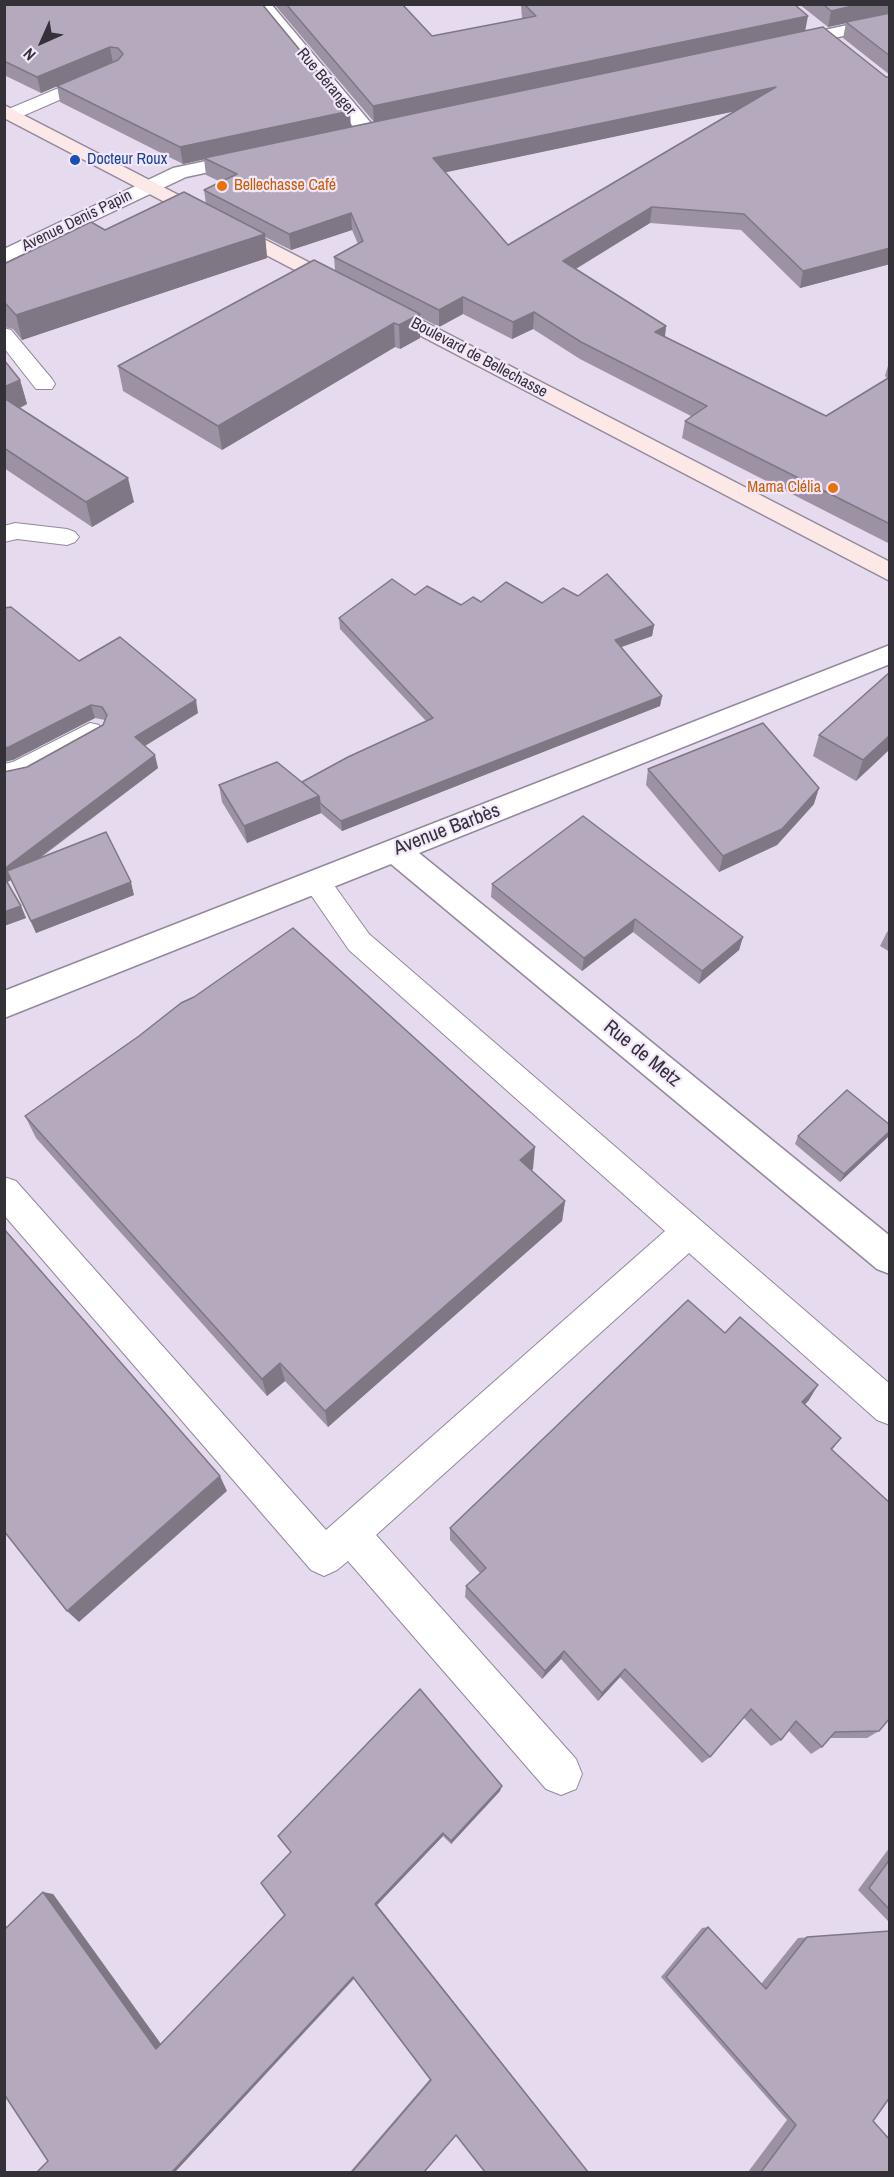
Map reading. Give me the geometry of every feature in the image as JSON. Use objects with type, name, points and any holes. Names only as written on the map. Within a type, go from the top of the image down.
[{"type":"street","name":"Rue Béranger","points":[[261,4],[368,132]]},
{"type":"street","points":[[801,18],[846,53]]},
{"type":"street","points":[[769,47],[890,21]]},
{"type":"street","name":"Boulevard de Bellechasse","points":[[8,112],[890,573]]},
{"type":"street","points":[[346,137],[391,127]]},
{"type":"street","name":"Avenue Denis Papin","points":[[4,257],[180,172],[269,153]]},
{"type":"street","name":"Avenue Barbès","points":[[4,1005],[890,654]]},
{"type":"street","name":"Rue de Metz","points":[[395,850],[890,1258]]},
{"type":"lane","points":[[8,112],[114,70]]},
{"type":"lane","points":[[4,334],[44,384]]},
{"type":"lane","points":[[4,535],[15,531],[67,537]]},
{"type":"lane","points":[[4,774],[20,771],[96,729]]},
{"type":"lane","points":[[316,882],[359,942],[890,1408]]},
{"type":"lane","points":[[4,1191],[324,1557],[688,1232]]},
{"type":"lane","points":[[350,1533],[561,1774]]},
{"type":"building","points":[[4,4],[262,4],[350,111],[180,147],[57,86],[118,60],[123,54],[118,48],[110,47],[37,77],[4,61]]},
{"type":"building","points":[[286,4],[402,4],[432,36],[536,16],[524,4],[794,4],[808,16],[373,106]]},
{"type":"building","points":[[823,4],[861,4],[831,11]]},
{"type":"building","points":[[890,13],[890,56],[846,22]]},
{"type":"building","points":[[823,27],[886,77],[890,77],[890,248],[803,271],[744,214],[652,207],[563,261],[666,326],[655,332],[826,416],[890,377],[890,524],[685,421],[707,406],[581,342],[534,312],[513,322],[463,297],[439,310],[334,257],[363,241],[351,213],[289,234],[204,190],[237,174],[204,158]],"holes":[[[776,87],[508,245],[433,158]]]},
{"type":"building","points":[[184,192],[265,234],[16,315],[4,304],[4,264],[91,222],[105,230]]},
{"type":"building","points":[[314,260],[420,314],[399,325],[394,323],[218,426],[118,366]]},
{"type":"building","points":[[4,360],[20,380],[4,387]]},
{"type":"building","points":[[4,398],[128,478],[86,502],[4,448]]},
{"type":"building","points":[[607,574],[654,625],[615,640],[662,696],[341,821],[320,803],[319,796],[302,782],[348,757],[433,718],[339,618],[392,579],[415,595],[427,586],[461,605],[473,597],[481,602],[506,582],[542,603],[563,588],[578,596]]},
{"type":"building","points":[[11,607],[79,661],[120,637],[196,700],[135,737],[155,755],[4,869],[4,772],[27,767],[103,725],[107,715],[102,707],[91,705],[4,748],[4,608]]},
{"type":"building","points":[[890,672],[890,735],[863,760],[819,735]]},
{"type":"building","points":[[763,723],[819,788],[782,829],[723,856],[648,769]]},
{"type":"building","points":[[277,762],[319,796],[244,826],[219,785]]},
{"type":"building","points":[[583,816],[743,937],[702,971],[635,919],[584,958],[492,884]]},
{"type":"building","points":[[106,832],[131,882],[31,921],[7,871]]},
{"type":"building","points":[[4,877],[21,906],[4,912]]},
{"type":"building","points":[[293,928],[535,1147],[520,1160],[565,1201],[325,1411],[280,1363],[262,1379],[25,1116],[139,1036],[181,1003],[194,997]]},
{"type":"building","points":[[847,1090],[890,1125],[890,1131],[844,1174],[798,1136]]},
{"type":"building","points":[[4,1229],[220,1476],[67,1611],[4,1531]]},
{"type":"building","points":[[688,1300],[725,1333],[740,1317],[818,1385],[802,1402],[841,1438],[831,1449],[890,1503],[890,1718],[879,1731],[835,1732],[822,1747],[796,1721],[781,1740],[751,1709],[710,1757],[625,1669],[602,1693],[564,1651],[545,1671],[466,1586],[486,1568],[450,1528]]},
{"type":"building","points":[[420,1689],[502,1786],[451,1841],[443,1833],[375,1904],[588,2172],[485,2172],[456,2135],[424,2172],[352,2172],[431,2080],[353,1977],[172,2172],[37,2172],[48,2161],[4,2094],[4,1930],[43,1892],[156,2049],[285,1915],[261,1883],[291,1852],[278,1836]]},
{"type":"building","points":[[890,1859],[890,1910],[869,1888]]},
{"type":"building","points":[[708,1927],[766,1989],[807,1937],[890,1931],[890,2097],[873,2121],[890,2140],[890,2172],[761,2172],[796,2125],[666,1977]]},
{"type":"place","name":"Docteur Roux","points":[[75,160]]},
{"type":"place","name":"Bellechasse Café","points":[[222,186]]},
{"type":"place","name":"Mama Clélia","points":[[833,488]]}]
